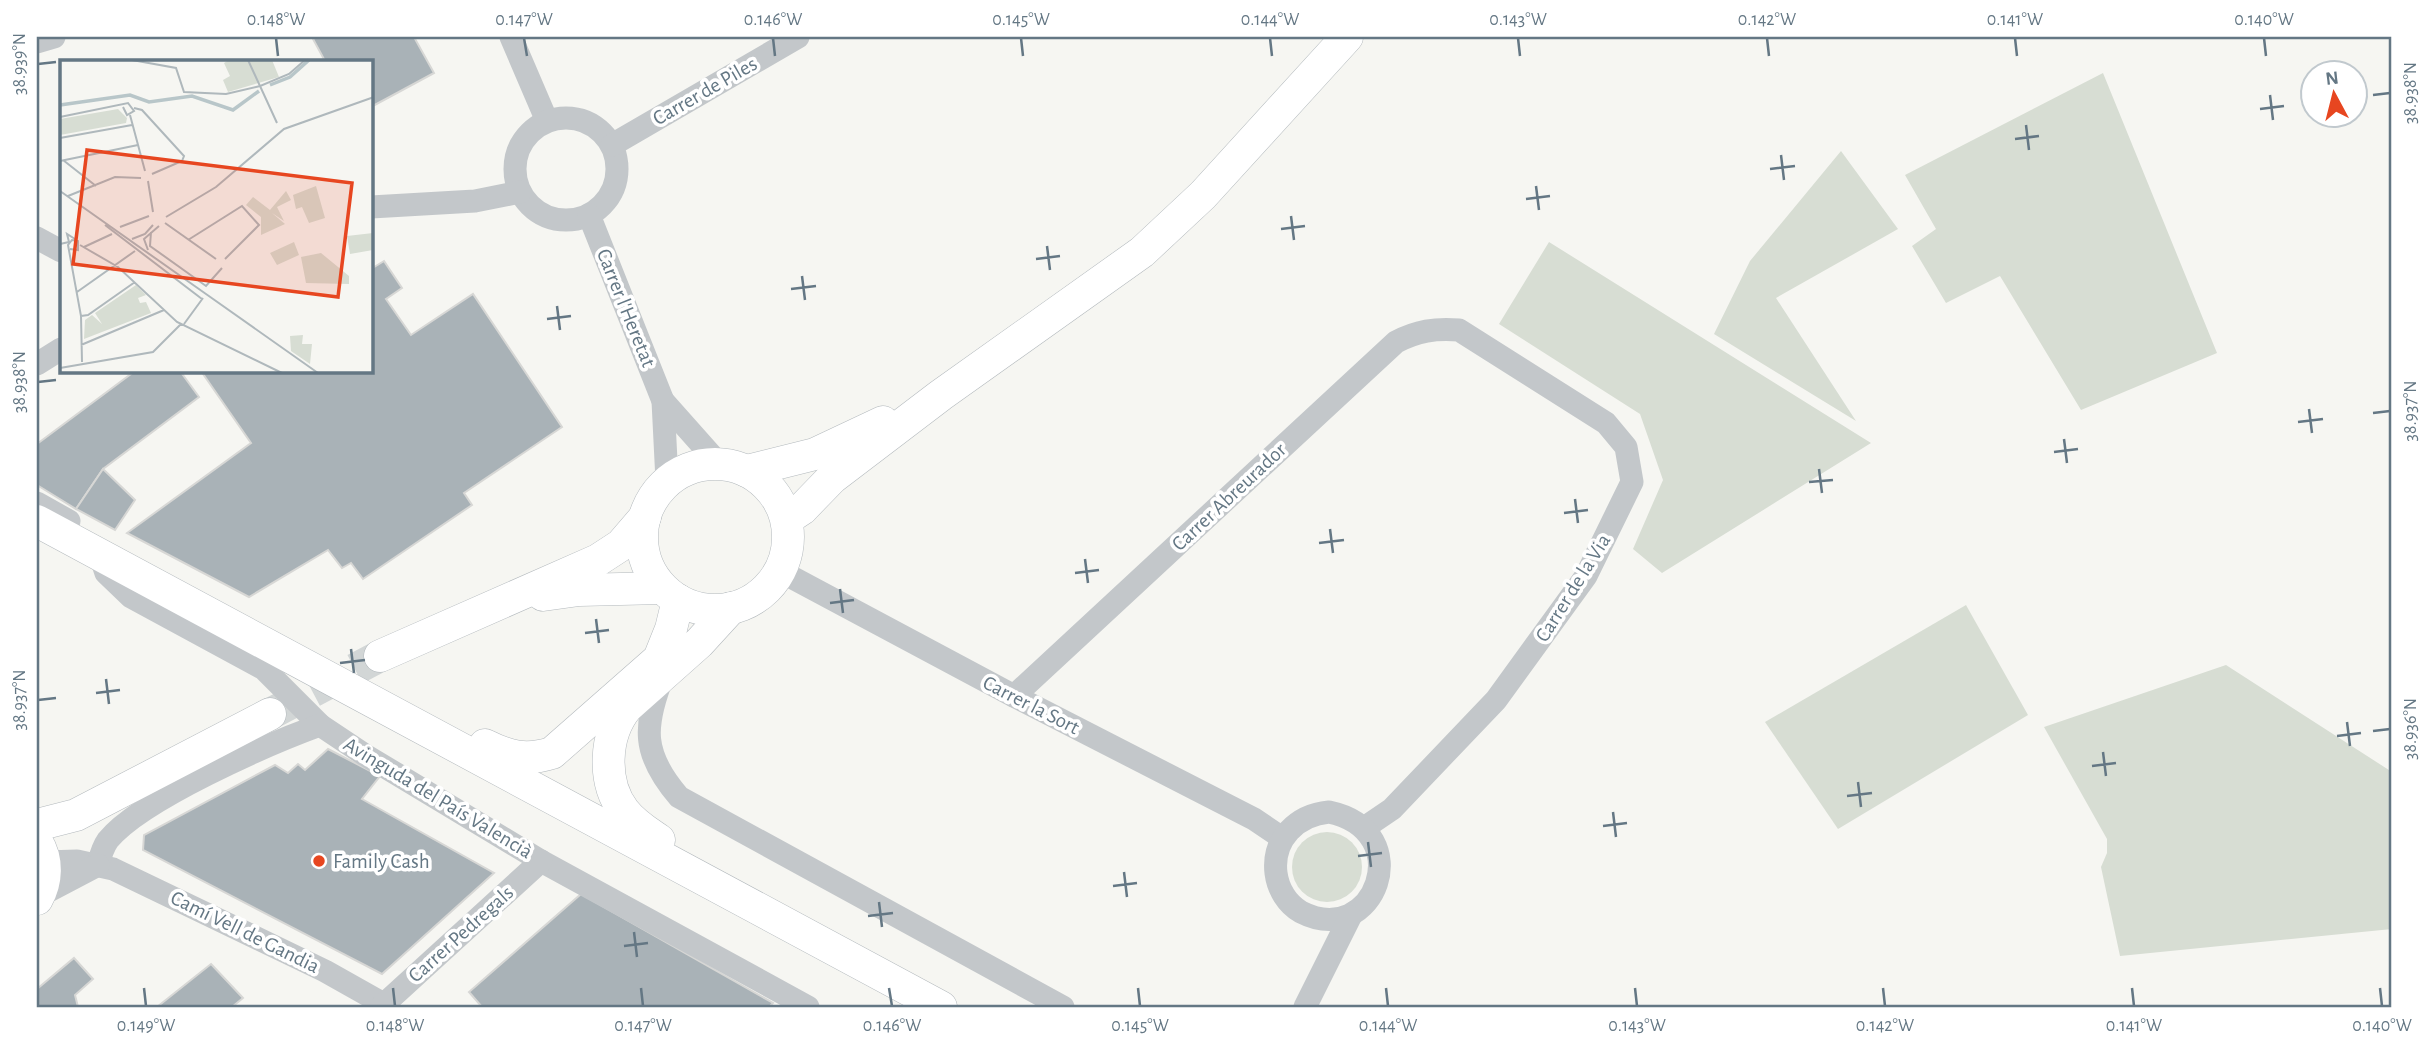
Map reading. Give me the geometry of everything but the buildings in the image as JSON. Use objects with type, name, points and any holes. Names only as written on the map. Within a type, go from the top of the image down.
[{"type":"street","points":[[37,42],[54,37]]},
{"type":"street","points":[[511,37],[547,121]]},
{"type":"street","name":"Carrer de Piles","points":[[612,145],[798,37]]},
{"type":"street","points":[[787,519],[802,509],[832,478],[941,395],[1142,252],[1203,195],[1347,37]]},
{"type":"street","points":[[562,118],[586,121],[612,145],[617,161],[617,177],[612,192],[602,206],[589,215],[563,220],[550,218],[537,212],[520,192],[515,175],[516,158],[523,141],[547,121],[562,118]]},
{"type":"street","points":[[373,207],[475,201],[520,192]]},
{"type":"street","name":"Carrer l'Heretat","points":[[589,215],[663,401],[667,481]]},
{"type":"street","points":[[37,238],[60,250]]},
{"type":"street","name":"Carrer Abreurador","points":[[1014,696],[1396,342],[1415,333],[1439,328],[1459,330]]},
{"type":"street","name":"Carrer de la Via","points":[[1364,828],[1392,810],[1496,700],[1586,576],[1632,482],[1626,447],[1606,424],[1459,330]]},
{"type":"street","points":[[37,364],[60,350]]},
{"type":"street","points":[[378,696],[513,757],[534,758],[552,753],[659,659],[671,629],[670,594],[651,572],[644,554],[642,536],[652,499],[667,481],[692,468],[733,467],[815,454],[941,395]]},
{"type":"street","name":"Carrer l'Heretat","points":[[663,401],[733,467]]},
{"type":"street","points":[[500,601],[579,590],[670,594],[704,609],[731,608],[760,595],[780,571],[787,555],[787,519],[772,491],[733,467]]},
{"type":"street","points":[[37,503],[300,654],[941,1007]]},
{"type":"street","points":[[380,656],[598,560],[621,545],[645,517]]},
{"type":"street","points":[[37,521],[300,654]]},
{"type":"street","name":"Avinguda del País Valencià","points":[[100,555],[106,573],[131,597],[264,669],[320,725],[541,861],[808,1007]]},
{"type":"street","name":"Carrer la Sort","points":[[780,571],[1014,696],[1254,819],[1282,838]]},
{"type":"street","points":[[731,608],[699,643],[619,716],[608,757],[610,775],[622,809],[636,825],[685,858],[872,958],[898,985]]},
{"type":"street","points":[[665,673],[649,722],[648,739],[651,755],[661,776],[679,797],[1063,1007]]},
{"type":"street","points":[[37,825],[76,815],[270,714]]},
{"type":"street","points":[[38,897],[98,865],[107,842],[138,814],[280,738],[320,725]]},
{"type":"street","points":[[1305,1007],[1350,917],[1367,901],[1379,878],[1380,853],[1364,828],[1347,816],[1318,813],[1301,820],[1282,838],[1275,860],[1277,883],[1283,895],[1304,914],[1330,920],[1350,917]]},
{"type":"street","points":[[38,897],[45,873],[42,854],[76,815]]},
{"type":"street","name":"Camí Vell de Gandia","points":[[42,854],[113,869],[209,913],[385,1006]]},
{"type":"street","name":"Carrer Pedregals","points":[[385,1006],[541,861]]},
{"type":"shaded area","points":[[2103,73],[2217,353],[2081,410],[2000,276],[1946,303],[1912,246],[1936,229],[1905,175]]},
{"type":"shaded area","points":[[1841,151],[1898,229],[1776,298],[1856,421],[1714,334],[1750,261]]},
{"type":"shaded area","points":[[1549,242],[1871,443],[1662,573],[1633,549],[1663,480],[1640,414],[1499,324]]},
{"type":"shaded area","points":[[1966,605],[2028,715],[1838,829],[1765,722]]},
{"type":"shaded area","points":[[2226,665],[2392,772],[2392,929],[2120,956],[2101,867],[2107,853],[2107,839],[2044,727]]},
{"type":"shaded area","points":[[1334,832],[1347,838],[1356,847],[1360,853],[1360,881],[1352,892],[1341,900],[1320,902],[1302,892],[1294,881],[1292,860],[1302,842],[1313,834]]},
{"type":"tunnel","points":[[270,714],[380,656]]},
{"type":"place","name":"Family Cash","points":[[319,861]]}]
